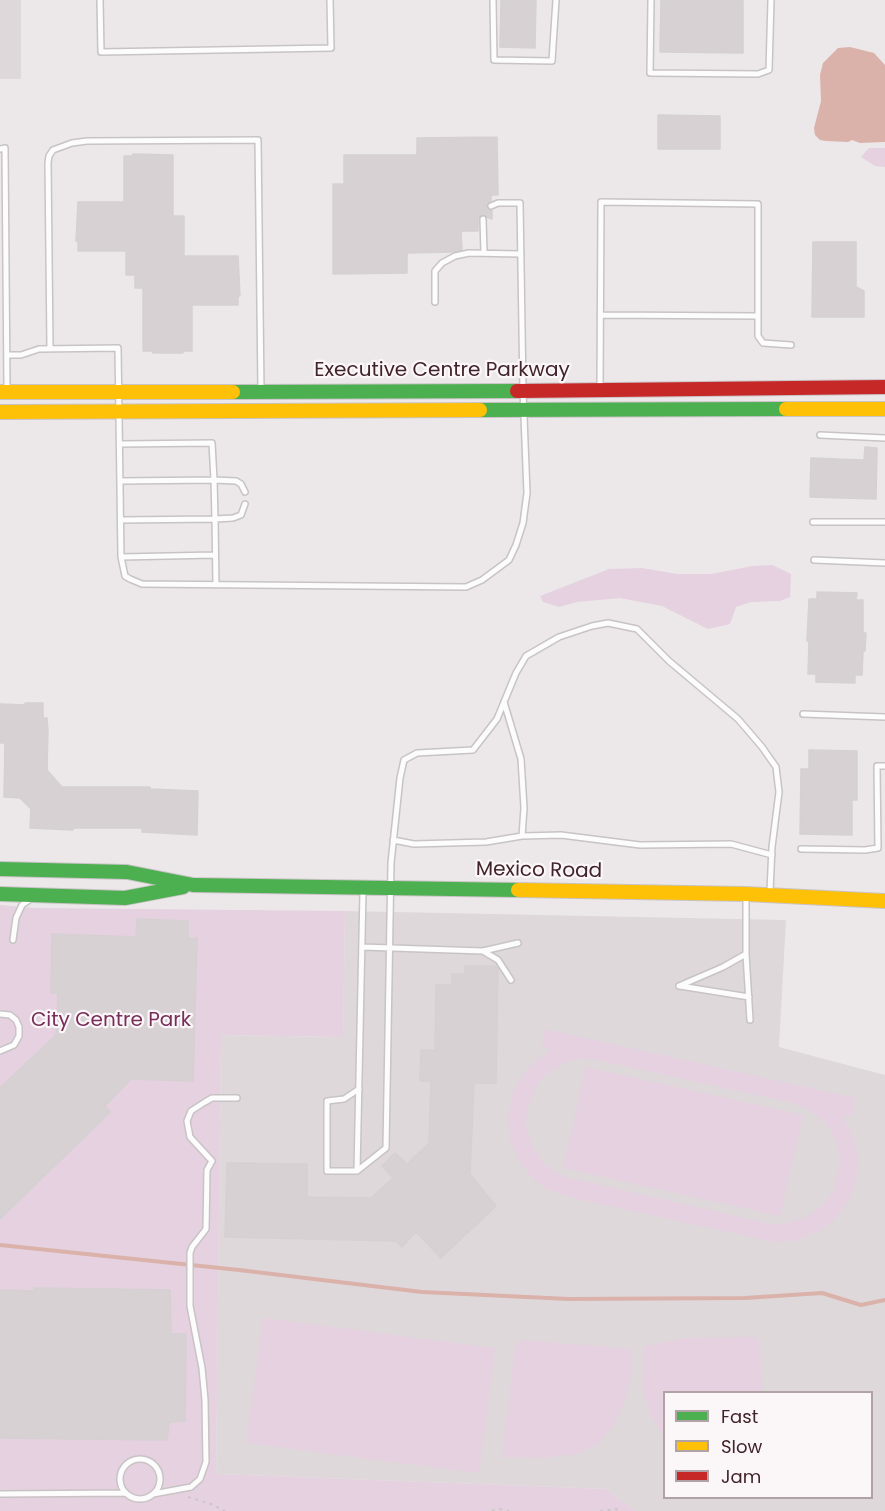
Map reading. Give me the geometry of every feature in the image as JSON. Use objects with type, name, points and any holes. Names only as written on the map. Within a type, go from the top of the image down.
[{"type":"street","name":"Executive Centre Parkway","points":[[4,392],[600,391],[885,387]]},
{"type":"street","name":"Executive Centre Parkway","points":[[0,412],[885,409]]},
{"type":"street","name":"Mexico Road","points":[[0,869],[127,872],[193,885],[746,894],[885,901]]},
{"type":"street","name":"Mexico Road","points":[[0,894],[125,898],[193,885]]},
{"type":"lane","points":[[100,0],[101,52],[331,48],[330,0]]},
{"type":"lane","points":[[493,0],[494,60],[552,61],[556,0]]},
{"type":"lane","points":[[651,0],[650,73],[758,74],[769,70],[771,0]]},
{"type":"lane","points":[[50,348],[48,163],[53,150],[72,143],[87,141],[258,140],[261,391]]},
{"type":"lane","points":[[0,148],[5,148],[7,355],[4,392]]},
{"type":"lane","points":[[600,391],[601,202],[758,204],[758,336],[763,343],[791,345]]},
{"type":"lane","points":[[7,355],[21,355],[34,350],[50,348],[118,348],[121,557],[124,576],[142,584],[466,587],[482,580],[508,560],[523,523],[527,493],[523,410],[520,204],[498,203],[491,206]]},
{"type":"lane","points":[[483,219],[484,253]]},
{"type":"lane","points":[[435,302],[435,271],[442,263],[454,256],[469,253],[521,254]]},
{"type":"lane","points":[[600,315],[758,316]]},
{"type":"lane","points":[[820,435],[885,438]]},
{"type":"lane","points":[[120,444],[212,443],[216,585]]},
{"type":"lane","points":[[121,481],[236,481],[242,484],[245,492]]},
{"type":"lane","points":[[121,520],[232,518],[241,515],[245,504]]},
{"type":"lane","points":[[813,522],[885,522]]},
{"type":"lane","points":[[121,557],[216,555]]},
{"type":"lane","points":[[814,561],[885,563]]},
{"type":"lane","points":[[358,1089],[344,1099],[327,1101],[327,1171],[357,1171],[386,1148],[390,888],[393,840],[404,760],[417,753],[473,750],[497,719],[516,673],[526,656],[542,645],[592,626],[608,623],[637,629],[669,661],[738,718],[776,768],[779,792],[770,895]]},
{"type":"lane","points":[[504,702],[521,759],[524,808],[522,836]]},
{"type":"lane","points":[[803,714],[885,717]]},
{"type":"lane","points":[[801,849],[865,850],[878,848],[877,766],[885,766]]},
{"type":"lane","points":[[393,840],[414,844],[486,842],[522,836],[561,835],[640,845],[731,844],[772,855]]},
{"type":"lane","points":[[357,1171],[363,888]]},
{"type":"lane","points":[[13,940],[16,918],[22,905],[38,894]]},
{"type":"lane","points":[[746,894],[746,954],[750,1020]]},
{"type":"lane","points":[[362,947],[483,951],[518,944]]},
{"type":"lane","points":[[483,951],[498,960],[511,980]]},
{"type":"lane","points":[[746,954],[723,967],[679,986],[749,997]]},
{"type":"lane","points":[[0,1014],[10,1016],[20,1027],[14,1046],[0,1051]]},
{"type":"lane","points":[[0,1494],[126,1493],[138,1499],[144,1499],[153,1494],[190,1487],[200,1479],[206,1462],[205,1400],[202,1368],[190,1306],[190,1253],[206,1230],[207,1170],[212,1161],[190,1137],[187,1121],[191,1111],[212,1098],[237,1098]]},
{"type":"lane","points":[[126,1493],[120,1481],[122,1468],[132,1460],[139,1458],[152,1462],[160,1473],[159,1486],[153,1494]]},
{"type":"path","points":[[172,1492],[212,1504],[224,1511]]},
{"type":"path","points":[[600,1511],[616,1509],[621,1511]]},
{"type":"path","points":[[492,1511],[509,1511]]},
{"type":"shaded area","points":[[0,0],[21,0],[21,79],[0,79]]},
{"type":"shaded area","points":[[850,47],[874,53],[885,65],[885,142],[826,141],[820,140],[815,135],[814,128],[821,101],[820,75],[823,63],[838,48]]},
{"type":"shaded area","points":[[345,911],[786,920],[779,1047],[885,1075],[885,1511],[635,1511],[606,1489],[216,1474],[221,1035],[343,1037]]},
{"type":"green space","points":[[869,148],[885,148],[885,167],[875,166],[861,157]]},
{"type":"green space","points":[[772,565],[791,574],[790,597],[780,601],[751,602],[736,607],[730,624],[708,629],[662,606],[620,598],[577,602],[559,607],[543,602],[540,596],[609,569],[642,568],[677,574],[711,574],[752,566]]},
{"type":"green space","name":"City Centre Park","points":[[0,905],[35,908],[345,911],[343,1037],[221,1035],[216,1474],[606,1489],[635,1511],[0,1511]]},
{"type":"green space","points":[[545,1029],[855,1098],[852,1116],[842,1115],[855,1141],[858,1161],[856,1180],[849,1200],[837,1217],[823,1229],[795,1241],[774,1242],[577,1199],[546,1189],[532,1178],[520,1162],[510,1140],[508,1118],[512,1094],[517,1084],[529,1067],[551,1050],[542,1047]],"holes":[[[579,1059],[597,1060],[793,1103],[811,1111],[827,1124],[837,1143],[840,1162],[834,1190],[823,1205],[805,1218],[782,1224],[771,1224],[565,1177],[545,1165],[532,1147],[526,1124],[527,1109],[536,1087],[544,1076],[565,1063]]]},
{"type":"green space","points":[[586,1067],[803,1115],[780,1216],[563,1168]]},
{"type":"green space","points":[[263,1318],[495,1348],[479,1473],[246,1443]]},
{"type":"green space","points":[[755,1337],[760,1343],[762,1391],[663,1391],[663,1435],[650,1413],[642,1388],[644,1346],[686,1338]]},
{"type":"green space","points":[[522,1340],[631,1349],[633,1370],[624,1404],[613,1426],[596,1446],[576,1454],[543,1458],[502,1457],[515,1345]]},
{"type":"building","points":[[501,0],[536,0],[535,48],[500,47]]},
{"type":"building","points":[[661,0],[743,0],[743,53],[660,52]]},
{"type":"building","points":[[658,115],[720,116],[720,149],[658,149]]},
{"type":"building","points":[[497,137],[498,195],[491,195],[491,201],[486,206],[492,211],[492,219],[481,215],[478,219],[478,231],[461,231],[462,250],[407,253],[407,273],[333,274],[333,184],[344,184],[344,155],[417,155],[417,138]]},
{"type":"building","points":[[133,154],[173,155],[173,216],[184,216],[184,256],[238,256],[240,296],[238,296],[238,305],[192,305],[192,351],[153,353],[143,351],[143,288],[135,288],[135,275],[126,275],[126,251],[78,251],[78,241],[76,241],[78,202],[124,202],[124,156],[133,156]]},
{"type":"building","points":[[813,242],[856,242],[856,287],[864,291],[864,317],[812,317]]},
{"type":"building","points":[[865,447],[877,448],[876,499],[810,497],[811,458],[864,460]]},
{"type":"building","points":[[817,592],[857,593],[856,600],[863,600],[865,651],[863,651],[862,675],[855,675],[855,683],[816,682],[816,674],[808,674],[809,599],[817,599]]},
{"type":"building","points":[[25,703],[43,703],[43,718],[47,718],[48,732],[47,770],[62,787],[150,787],[150,789],[198,791],[197,835],[142,832],[142,828],[73,828],[73,830],[30,828],[31,809],[20,798],[4,797],[5,743],[0,743],[0,704],[25,705]]},
{"type":"building","points":[[809,750],[857,751],[857,800],[852,800],[852,835],[800,834],[801,769],[809,769]]},
{"type":"building","points":[[137,919],[188,921],[188,939],[197,938],[193,1081],[131,1079],[105,1106],[110,1112],[0,1219],[0,1088],[56,1035],[58,993],[51,993],[52,934],[136,937]]},
{"type":"building","points":[[465,966],[496,966],[498,969],[496,1083],[474,1083],[470,1174],[496,1206],[441,1258],[416,1232],[402,1247],[395,1241],[225,1237],[227,1163],[307,1164],[307,1197],[371,1198],[393,1178],[382,1166],[395,1153],[407,1164],[429,1143],[431,1081],[420,1081],[421,1050],[435,1050],[436,985],[452,985],[452,974],[465,974]]},
{"type":"building","points":[[34,1288],[170,1290],[171,1334],[186,1334],[185,1421],[169,1422],[167,1440],[0,1438],[0,1290],[34,1291]]},
{"type":"waterway","points":[[0,1245],[422,1292],[569,1299],[745,1298],[822,1293],[861,1305],[885,1300]]},
{"type":"traffic: fast","points":[[233,392],[517,391]]},
{"type":"traffic: fast","points":[[480,410],[786,409]]},
{"type":"traffic: fast","points":[[0,869],[127,872],[193,885],[518,890]]},
{"type":"traffic: fast","points":[[0,894],[125,898],[183,887]]},
{"type":"traffic: slow","points":[[0,392],[233,392]]},
{"type":"traffic: slow","points":[[786,409],[885,409]]},
{"type":"traffic: slow","points":[[0,412],[480,410]]},
{"type":"traffic: slow","points":[[518,890],[746,894],[885,901]]},
{"type":"traffic: jam","points":[[517,391],[885,387]]}]
